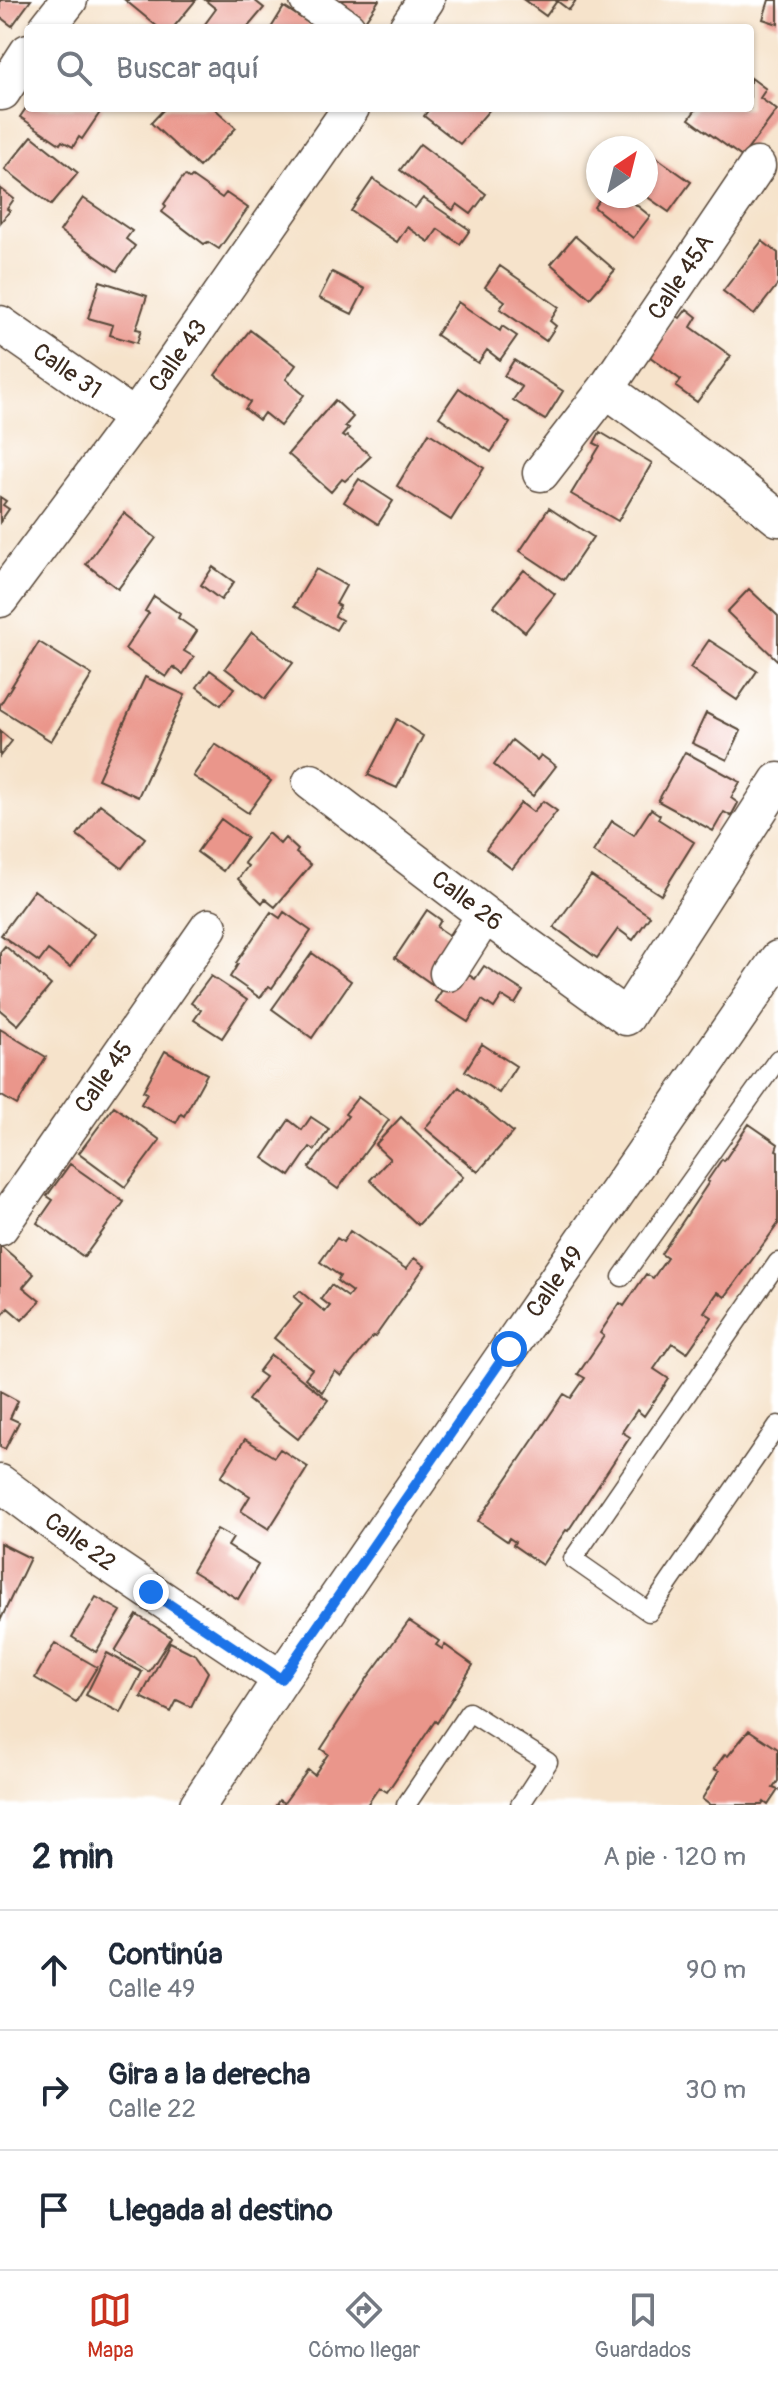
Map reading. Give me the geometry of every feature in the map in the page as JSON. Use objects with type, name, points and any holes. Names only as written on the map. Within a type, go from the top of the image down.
[{"type":"street","points":[[50,24],[69,0]]},
{"type":"street","points":[[308,0],[341,24]]},
{"type":"street","points":[[410,24],[426,0]]},
{"type":"street","points":[[2,92],[17,52]]},
{"type":"street","name":"Calle 43","points":[[0,599],[13,554],[135,418],[348,112]]},
{"type":"street","name":"Calle 45A","points":[[541,473],[606,389],[757,166]]},
{"type":"street","name":"Calle 31","points":[[0,324],[135,418]]},
{"type":"street","points":[[606,389],[778,518]]},
{"type":"street","name":"Calle 26","points":[[311,782],[485,915],[626,1017],[778,781]]},
{"type":"street","points":[[448,973],[485,915]]},
{"type":"street","name":"Calle 45","points":[[0,1227],[209,927]]},
{"type":"street","name":"Calle 49","points":[[198,1805],[281,1679],[778,959]]},
{"type":"street","name":"Calle 22","points":[[0,1483],[99,1557],[281,1679]]},
{"type":"lane","points":[[622,1277],[778,1059]]},
{"type":"lane","points":[[776,1433],[649,1612],[573,1559],[778,1262]]},
{"type":"lane","points":[[406,1805],[469,1712],[548,1762],[520,1805]]},
{"type":"building","points":[[0,0],[31,0],[12,26],[0,17]]},
{"type":"building","points":[[125,0],[196,0],[176,24],[154,24]]},
{"type":"building","points":[[205,0],[254,0],[264,8],[250,24],[205,24],[216,9]]},
{"type":"building","points":[[333,0],[379,0],[365,21]]},
{"type":"building","points":[[524,0],[576,0],[569,10],[557,1],[546,16]]},
{"type":"building","points":[[769,0],[778,0],[778,24],[763,19]]},
{"type":"building","points":[[284,7],[310,24],[273,24]]},
{"type":"building","points":[[754,80],[766,89],[760,98],[777,110],[742,157],[689,119],[694,112],[754,112]]},
{"type":"building","points":[[24,111],[100,112],[73,147],[62,141],[60,144],[20,117]]},
{"type":"building","points":[[161,112],[218,112],[236,128],[199,167],[151,123]]},
{"type":"building","points":[[427,112],[488,112],[460,144],[424,116]]},
{"type":"building","points":[[32,136],[78,173],[51,205],[5,169]]},
{"type":"building","points":[[420,144],[486,194],[471,214],[457,204],[453,210],[400,170]]},
{"type":"building","points":[[658,159],[691,182],[669,212],[658,204]]},
{"type":"building","points":[[186,176],[222,198],[226,193],[248,208],[219,249],[208,242],[204,244],[162,212],[166,206],[164,204]]},
{"type":"building","points":[[373,179],[415,208],[423,198],[470,230],[460,244],[438,229],[429,242],[407,227],[397,242],[351,211]]},
{"type":"building","points":[[0,188],[14,199],[7,209],[10,211],[0,223]]},
{"type":"building","points":[[83,198],[132,231],[126,239],[135,246],[117,271],[60,231]]},
{"type":"building","points":[[595,208],[640,208],[650,216],[633,238]]},
{"type":"building","points":[[575,236],[615,270],[590,298],[551,264]]},
{"type":"building","points":[[762,241],[778,253],[778,284],[754,315],[723,291]]},
{"type":"building","points":[[500,266],[559,307],[550,321],[556,326],[546,341],[500,309],[505,301],[485,287]]},
{"type":"building","points":[[332,272],[365,289],[352,314],[319,298]]},
{"type":"building","points":[[100,281],[147,296],[136,329],[141,330],[137,343],[110,335],[113,325],[88,318]]},
{"type":"building","points":[[458,302],[500,331],[502,326],[517,336],[500,360],[487,350],[478,363],[436,335]]},
{"type":"building","points":[[687,309],[697,317],[691,327],[731,356],[697,402],[676,387],[681,380],[649,356],[677,316],[680,318]]},
{"type":"building","points":[[250,330],[296,365],[286,379],[304,395],[280,426],[264,413],[259,420],[245,409],[250,402],[215,375]]},
{"type":"building","points":[[514,360],[563,391],[545,420],[513,400],[522,387],[504,376]]},
{"type":"building","points":[[459,388],[510,423],[491,452],[439,417]]},
{"type":"building","points":[[335,400],[353,417],[345,426],[349,428],[342,436],[347,436],[371,456],[331,492],[288,454]]},
{"type":"building","points":[[600,432],[652,463],[618,521],[571,494],[600,446],[594,443]]},
{"type":"building","points":[[429,433],[484,468],[451,520],[397,486]]},
{"type":"building","points":[[359,479],[393,501],[378,524],[344,502]]},
{"type":"building","points":[[0,497],[9,509],[0,522]]},
{"type":"building","points":[[549,508],[593,537],[564,580],[520,551]]},
{"type":"building","points":[[124,513],[156,538],[118,589],[86,564]]},
{"type":"building","points":[[213,567],[234,582],[221,600],[201,585]]},
{"type":"building","points":[[316,569],[346,586],[336,604],[340,606],[335,616],[342,620],[336,630],[294,606]]},
{"type":"building","points":[[524,570],[555,594],[525,632],[494,606]]},
{"type":"building","points":[[749,589],[778,616],[778,661],[727,612]]},
{"type":"building","points":[[154,596],[180,614],[178,618],[197,631],[184,651],[194,657],[183,674],[173,667],[166,677],[125,649],[149,613],[145,611]]},
{"type":"building","points":[[252,632],[293,663],[265,699],[225,668]]},
{"type":"building","points":[[709,640],[757,671],[737,700],[690,668]]},
{"type":"building","points":[[39,642],[92,675],[51,741],[0,709]]},
{"type":"building","points":[[210,670],[234,688],[221,705],[197,687]]},
{"type":"building","points":[[145,677],[185,695],[138,797],[98,779]]},
{"type":"building","points":[[706,713],[741,731],[727,760],[692,743]]},
{"type":"building","points":[[397,719],[423,736],[397,788],[368,775]]},
{"type":"building","points":[[0,731],[12,741],[0,756]]},
{"type":"building","points":[[512,740],[537,760],[541,755],[556,766],[533,796],[494,765]]},
{"type":"building","points":[[215,744],[271,781],[248,813],[193,776]]},
{"type":"building","points":[[685,752],[740,782],[731,798],[738,803],[731,816],[724,812],[713,831],[658,801]]},
{"type":"building","points":[[543,801],[557,811],[512,869],[486,849],[521,803],[533,812]]},
{"type":"building","points":[[100,804],[145,838],[122,868],[77,835]]},
{"type":"building","points":[[651,809],[660,815],[658,819],[694,842],[661,895],[593,852],[612,821],[634,835]]},
{"type":"building","points":[[221,819],[247,838],[223,871],[197,852]]},
{"type":"building","points":[[268,833],[280,844],[285,838],[298,850],[296,853],[311,865],[275,907],[265,899],[262,903],[238,879],[248,866],[244,863]]},
{"type":"building","points":[[591,876],[650,916],[633,940],[618,929],[597,958],[554,927]]},
{"type":"building","points":[[34,890],[94,934],[70,967],[48,950],[39,962],[1,935]]},
{"type":"building","points":[[427,910],[441,920],[437,927],[449,935],[453,929],[469,940],[436,987],[395,958]]},
{"type":"building","points":[[271,912],[280,918],[284,912],[311,931],[272,988],[269,986],[260,998],[230,977]]},
{"type":"building","points":[[5,946],[51,985],[18,1025],[0,1010],[0,952]]},
{"type":"building","points":[[312,953],[351,981],[312,1038],[272,1009]]},
{"type":"building","points":[[484,966],[523,991],[515,1004],[502,996],[494,1008],[482,1000],[468,1022],[435,1001],[457,967],[475,979]]},
{"type":"building","points":[[211,976],[247,1000],[222,1038],[194,1020],[201,1010],[191,1003]]},
{"type":"building","points":[[0,1029],[46,1057],[17,1105],[0,1095]]},
{"type":"building","points":[[482,1044],[516,1066],[499,1093],[465,1071]]},
{"type":"building","points":[[165,1051],[207,1074],[184,1116],[181,1114],[176,1123],[141,1104],[147,1093],[143,1091]]},
{"type":"building","points":[[459,1087],[513,1132],[478,1172],[425,1128]]},
{"type":"building","points":[[358,1097],[389,1120],[338,1189],[309,1168],[348,1116],[345,1114]]},
{"type":"building","points":[[114,1106],[160,1140],[125,1187],[79,1153]]},
{"type":"building","points":[[311,1117],[329,1129],[315,1150],[310,1147],[290,1176],[263,1158],[289,1120],[302,1130]]},
{"type":"building","points":[[401,1117],[463,1177],[418,1225],[370,1180],[390,1159],[375,1145]]},
{"type":"building","points":[[749,1124],[778,1144],[778,1224],[725,1297],[718,1292],[704,1312],[712,1317],[687,1353],[672,1343],[654,1369],[669,1379],[644,1416],[637,1410],[622,1432],[630,1437],[542,1565],[513,1545],[515,1542],[509,1538],[507,1541],[478,1521],[564,1394],[571,1398],[585,1378],[578,1374],[604,1336],[600,1333],[620,1303],[624,1306],[646,1274],[653,1278],[667,1258],[661,1254],[707,1181]]},
{"type":"building","points":[[70,1164],[124,1202],[84,1257],[37,1223],[53,1200],[47,1196]]},
{"type":"building","points":[[350,1231],[406,1269],[414,1258],[425,1266],[375,1337],[341,1376],[335,1371],[322,1392],[305,1378],[312,1369],[274,1338],[302,1304],[294,1297],[300,1291],[325,1312],[330,1306],[321,1299],[331,1285],[348,1297],[352,1292],[337,1281],[340,1276],[320,1262],[337,1238],[343,1242]]},
{"type":"building","points":[[0,1245],[34,1274],[23,1287],[40,1301],[22,1320],[8,1308],[0,1315]]},
{"type":"building","points":[[271,1355],[328,1400],[298,1439],[248,1400],[265,1377],[258,1372]]},
{"type":"building","points":[[0,1391],[18,1401],[10,1418],[19,1422],[5,1449],[0,1447]]},
{"type":"building","points":[[245,1439],[274,1457],[280,1449],[308,1467],[269,1529],[241,1511],[250,1496],[221,1477]]},
{"type":"building","points":[[217,1529],[233,1538],[228,1546],[258,1565],[238,1599],[192,1571]]},
{"type":"building","points":[[0,1543],[30,1558],[0,1621]]},
{"type":"building","points":[[96,1597],[121,1611],[96,1652],[72,1637]]},
{"type":"building","points":[[137,1615],[171,1637],[149,1672],[115,1651]]},
{"type":"building","points":[[409,1621],[439,1641],[436,1645],[442,1649],[445,1645],[473,1665],[437,1723],[435,1721],[387,1792],[379,1787],[367,1805],[276,1805],[279,1800],[284,1803],[308,1770],[314,1775],[328,1754],[321,1749]]},
{"type":"building","points":[[170,1642],[196,1655],[208,1672],[191,1707],[177,1700],[171,1712],[141,1697]]},
{"type":"building","points":[[55,1643],[97,1667],[76,1702],[35,1678]]},
{"type":"building","points":[[107,1653],[142,1672],[121,1713],[86,1695]]},
{"type":"building","points":[[749,1730],[778,1749],[778,1781],[773,1788],[778,1790],[768,1805],[764,1802],[762,1805],[710,1805],[702,1799],[719,1771],[714,1769]]},
{"type":"route","points":[[151,1592],[281,1679],[509,1349]]}]
